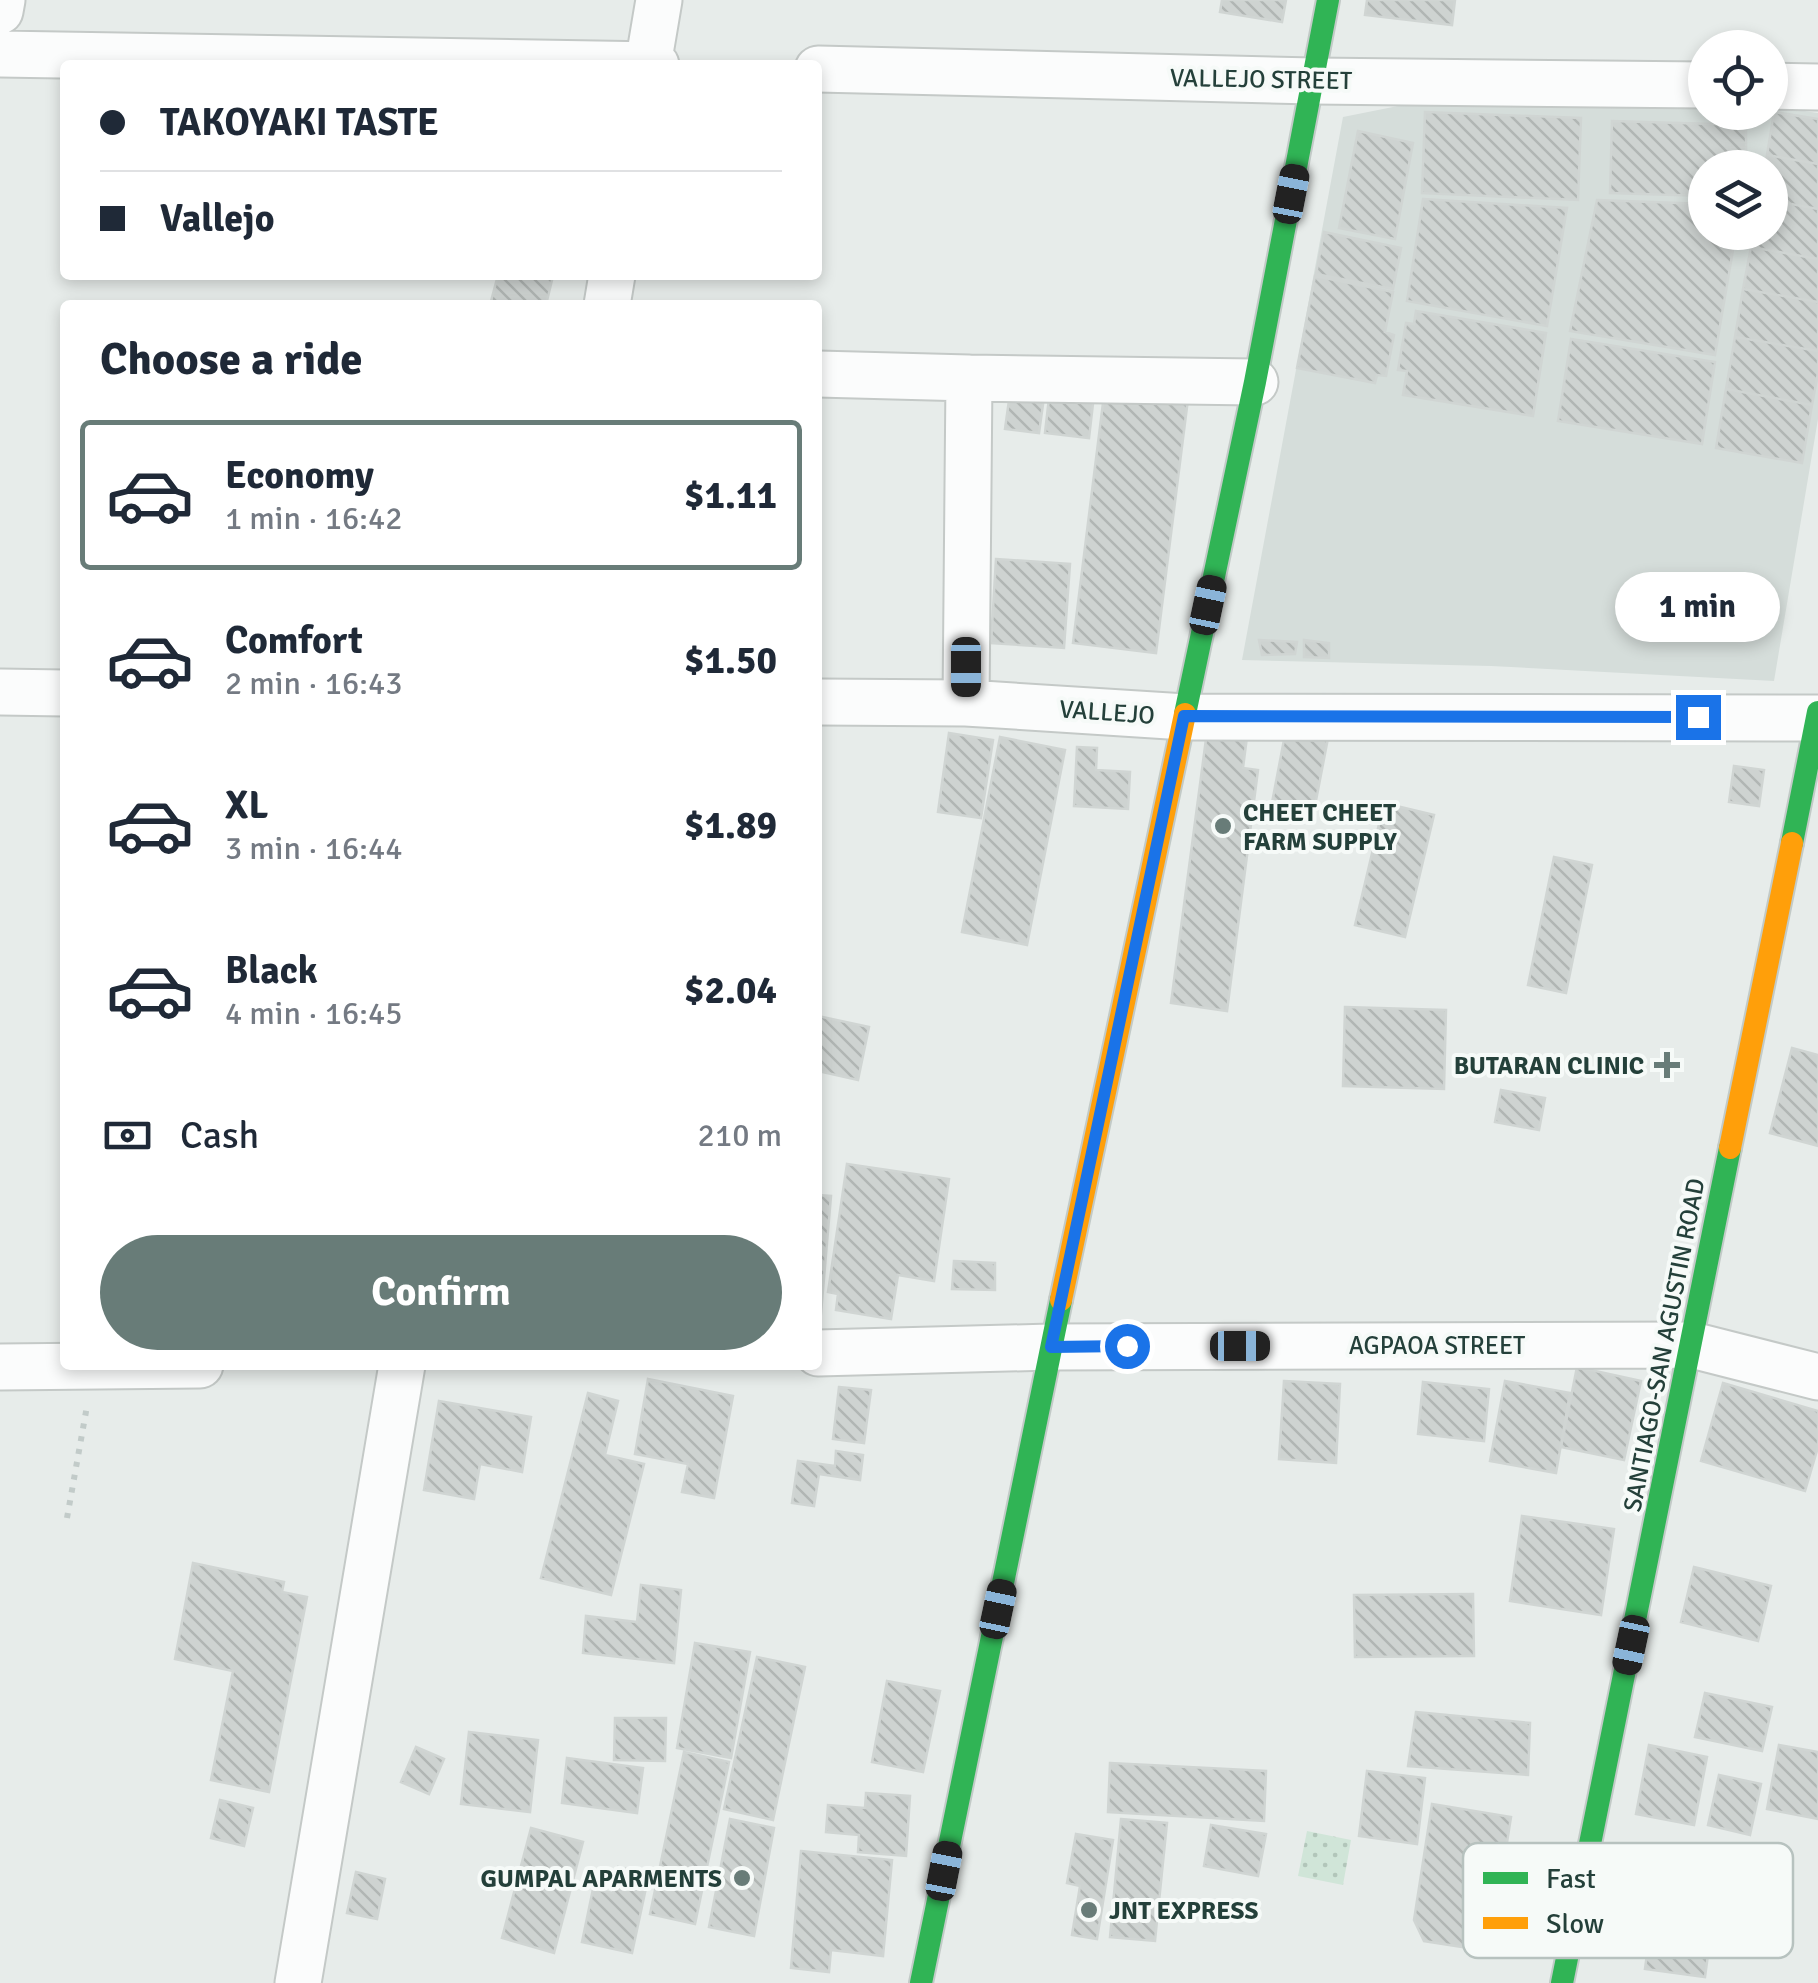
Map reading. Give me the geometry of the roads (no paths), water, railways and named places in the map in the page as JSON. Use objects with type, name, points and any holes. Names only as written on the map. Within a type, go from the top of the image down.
[{"type":"street","points":[[0,11],[2,0]]},
{"type":"street","points":[[649,60],[659,0]]},
{"type":"street","points":[[922,1983],[1051,1347],[1255,382],[1328,0]]},
{"type":"street","points":[[0,54],[353,60]]},
{"type":"street","name":"VALLEJO STREET","points":[[822,69],[1688,85]]},
{"type":"street","points":[[1788,86],[1818,86]]},
{"type":"street","points":[[822,374],[1255,382]]},
{"type":"street","points":[[966,703],[969,378]]},
{"type":"street","points":[[0,692],[60,693]]},
{"type":"street","name":"VALLEJO","points":[[822,702],[966,703],[1184,716],[1818,716]]},
{"type":"street","name":"SANTIAGO-SAN AGUSTIN ROAD","points":[[1590,1843],[1818,716]]},
{"type":"street","name":"AGPAOA STREET","points":[[822,1352],[1692,1344],[1818,1377]]},
{"type":"street","points":[[0,1367],[60,1366]]},
{"type":"street","points":[[298,1983],[401,1370]]},
{"type":"street","name":"SANTIAGO-SAN AGUSTIN ROAD","points":[[1562,1983],[1567,1958]]},
{"type":"place","name":"CHEET CHEET FARM SUPPLY","points":[[1223,826]]},
{"type":"place","name":"BUTARAN CLINIC","points":[[1667,1065]]},
{"type":"place","name":"GUMPAL APARMENTS","points":[[742,1878]]},
{"type":"place","name":"JNT EXPRESS","points":[[1089,1910]]}]
